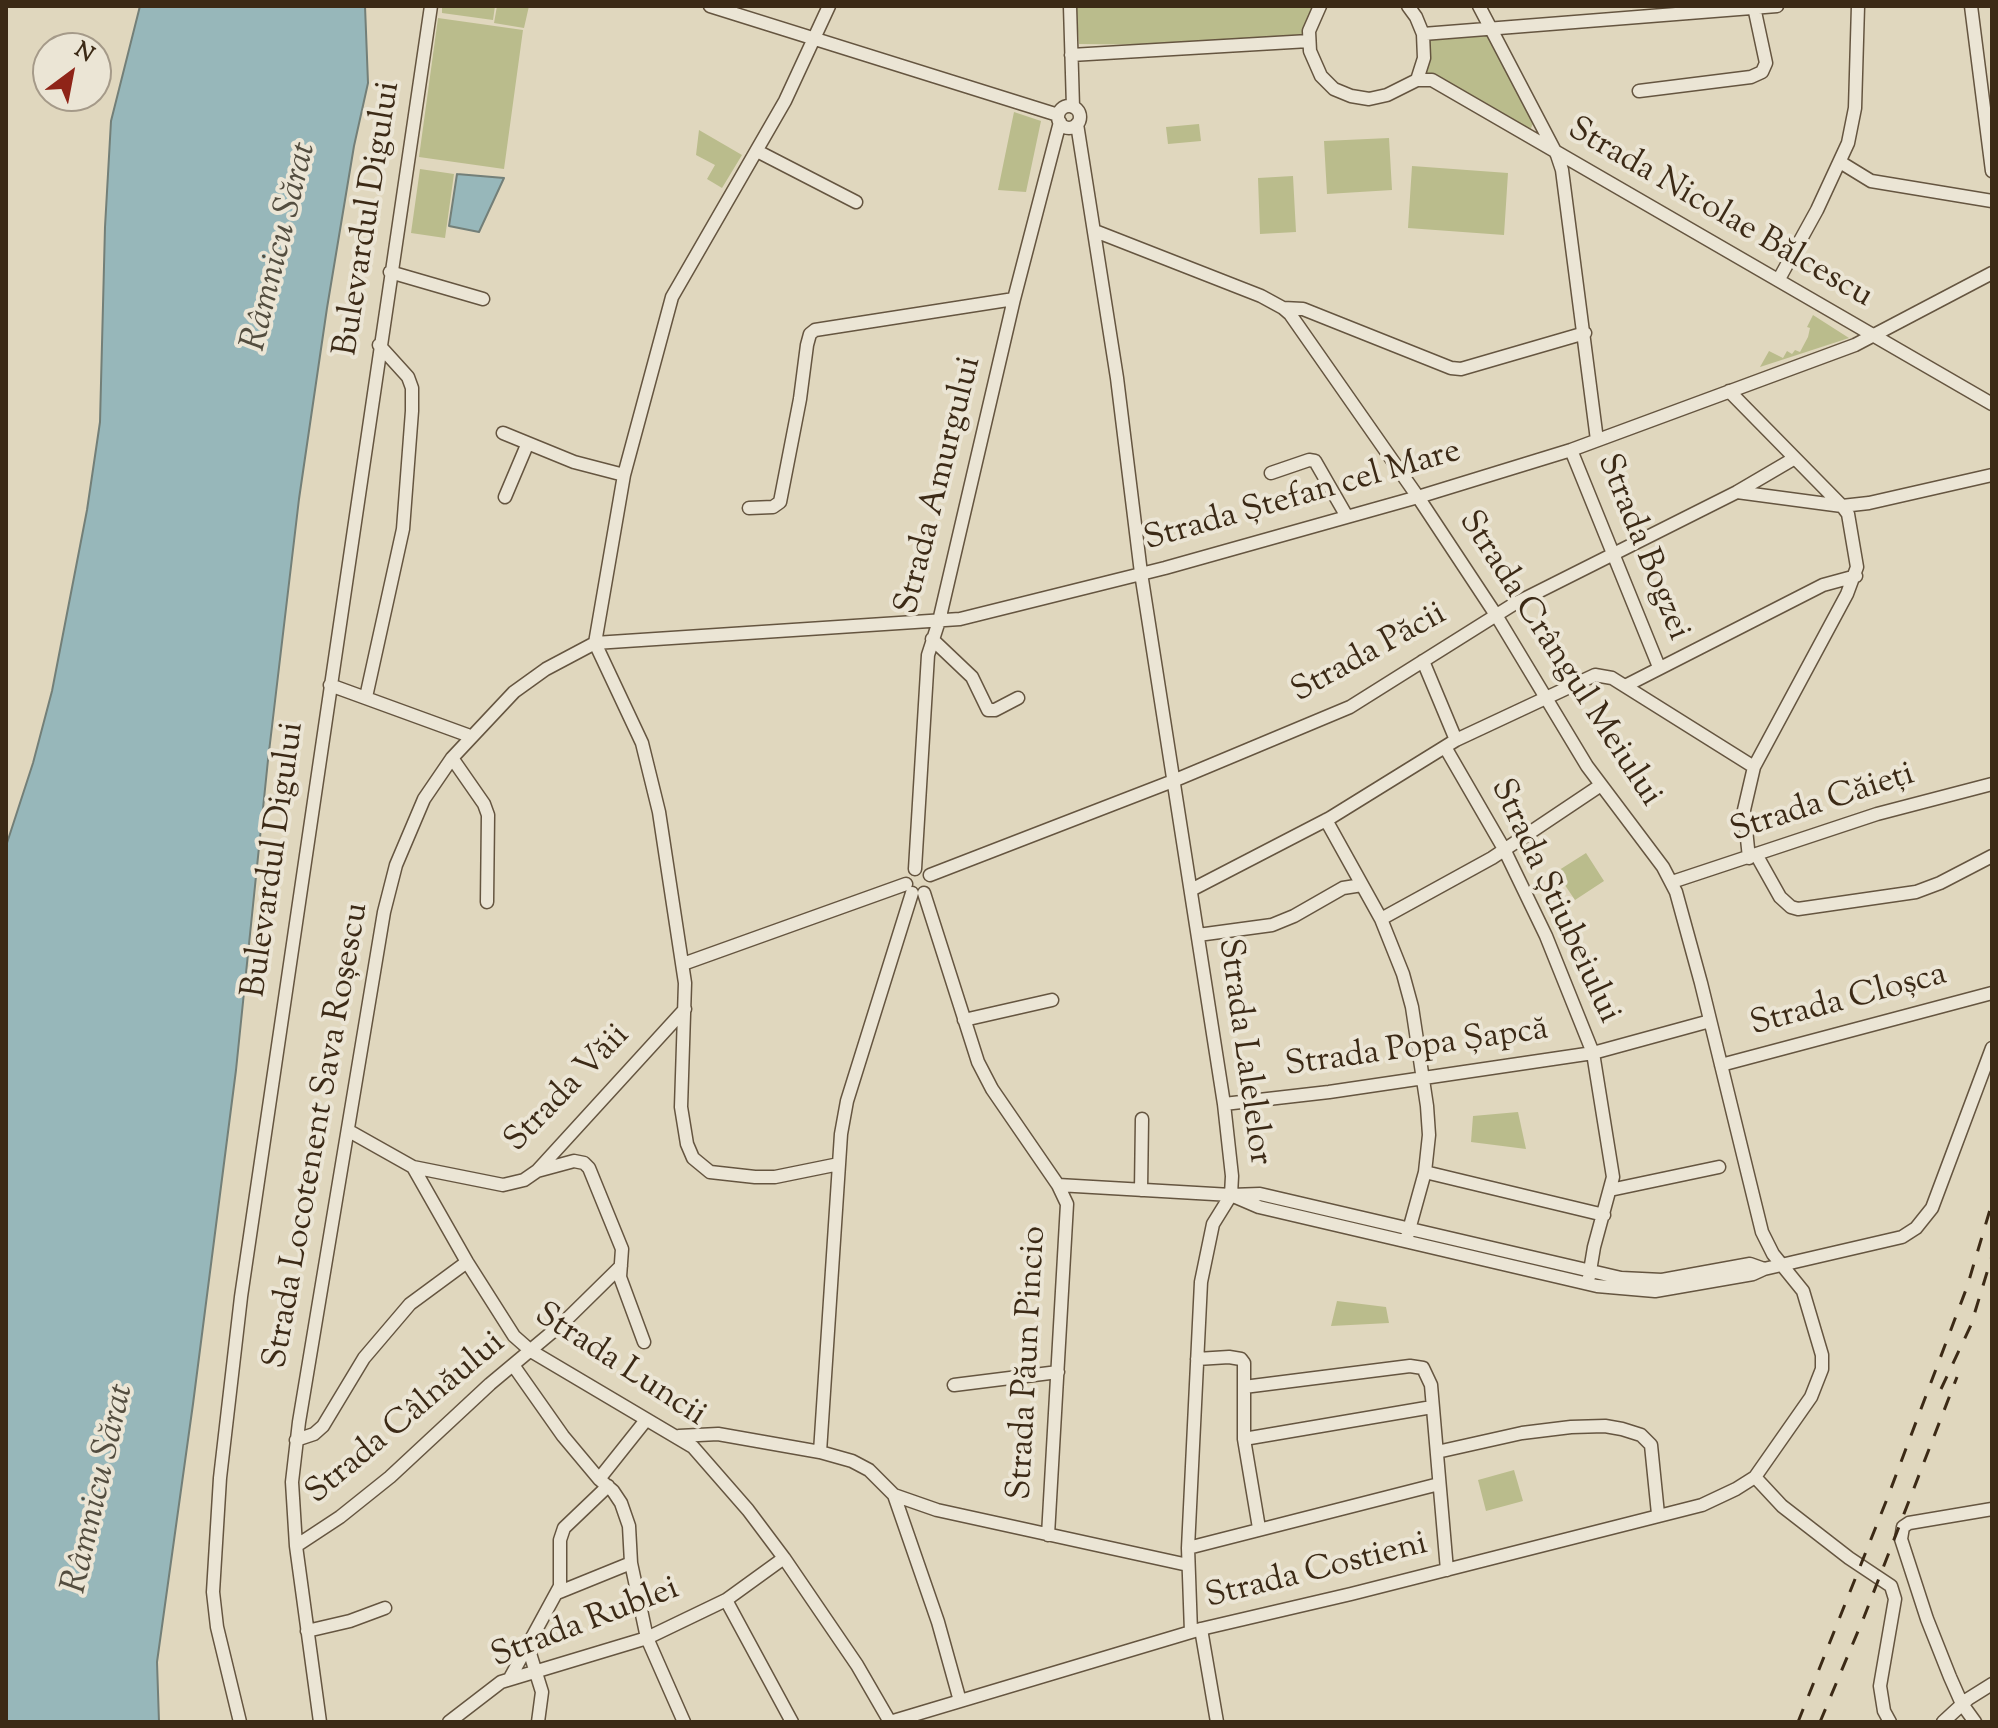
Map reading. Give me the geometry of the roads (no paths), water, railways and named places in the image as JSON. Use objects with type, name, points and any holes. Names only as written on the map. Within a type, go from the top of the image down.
[{"type":"street","name":"Bulevardul Digului","points":[[240,1722],[217,1627],[213,1592],[220,1478],[241,1297],[431,6]]},
{"type":"street","points":[[710,6],[1059,119],[1068,127],[1077,124],[1079,115],[1073,107],[1070,6]]},
{"type":"street","points":[[829,6],[757,151],[672,297],[624,475],[595,643],[645,752],[659,812],[683,964],[685,1009],[681,1107],[687,1144],[700,1167],[729,1176],[775,1177],[839,1164]]},
{"type":"street","points":[[1320,6],[1312,22],[1309,41],[1312,60],[1321,76],[1334,89],[1351,96],[1378,98],[1417,80],[1424,58],[1423,34],[1408,6]]},
{"type":"street","points":[[1479,6],[1557,155],[1565,186],[1597,440]]},
{"type":"street","points":[[1423,34],[1671,10],[1777,6]]},
{"type":"street","points":[[1779,279],[1840,162],[1854,116],[1858,6]]},
{"type":"street","points":[[1971,6],[1986,82],[1992,171]]},
{"type":"street","points":[[1639,91],[1751,77],[1762,72],[1766,63],[1754,7]]},
{"type":"street","points":[[1071,55],[1182,51],[1309,41]]},
{"type":"street","name":"Strada Nicolae Bălcescu","points":[[1417,80],[1432,80],[1992,404]]},
{"type":"street","points":[[1059,119],[1064,107],[1073,107]]},
{"type":"street","name":"Strada Amurgului","points":[[915,869],[925,676],[932,639],[939,621],[1059,119]]},
{"type":"street","name":"Strada Lalelelor","points":[[1077,124],[1117,378],[1141,573],[1224,1104],[1232,1176],[1231,1195],[1213,1224],[1204,1261],[1188,1548],[1196,1631],[1217,1722]]},
{"type":"street","points":[[757,151],[856,202]]},
{"type":"street","points":[[1840,162],[1871,181],[1992,201]]},
{"type":"street","name":"Strada Crângul Meiului","points":[[1095,231],[1261,296],[1283,308],[1418,497],[1496,615],[1569,739],[1672,882],[1762,1232],[1773,1254],[1803,1291],[1822,1355],[1822,1369],[1811,1397],[1755,1477]]},
{"type":"street","points":[[390,272],[483,299]]},
{"type":"street","name":"Strada Ștefan cel Mare","points":[[595,643],[960,619],[1141,573],[1418,497],[1571,450],[1874,337],[1992,273]]},
{"type":"street","points":[[749,508],[773,507],[780,502],[808,339],[815,330],[1014,299]]},
{"type":"street","points":[[1283,308],[1303,309],[1451,368],[1461,369],[1585,333]]},
{"type":"street","points":[[366,697],[403,529],[412,411],[412,388],[408,377],[379,345]]},
{"type":"street","points":[[1729,391],[1848,514],[1857,567],[1856,576],[1754,767],[1744,810],[1753,857],[1780,897],[1798,909],[1916,892],[1992,856]]},
{"type":"street","points":[[503,433],[574,462],[624,475]]},
{"type":"street","points":[[505,497],[527,445]]},
{"type":"street","name":"Strada Bogzei","points":[[1571,450],[1659,667]]},
{"type":"street","name":"Strada Păcii","points":[[930,875],[1173,781],[1350,707],[1496,615],[1737,492],[1795,458]]},
{"type":"street","points":[[1271,473],[1309,460],[1315,461],[1346,515]]},
{"type":"street","points":[[1737,492],[1842,506],[1869,503],[1992,475]]},
{"type":"street","points":[[1625,686],[1823,585],[1856,576]]},
{"type":"street","points":[[932,639],[972,677],[988,710],[995,710],[1018,698]]},
{"type":"street","name":"Strada Locotenent Sava Roșescu","points":[[320,1722],[296,1546],[292,1482],[296,1440],[393,873],[419,808],[470,736],[532,678],[595,643]]},
{"type":"street","name":"Strada Știubeiului","points":[[1423,661],[1450,744],[1546,936],[1593,1053],[1612,1162],[1610,1190],[1589,1278]]},
{"type":"street","points":[[1191,890],[1326,820],[1450,744],[1595,675],[1612,678],[1754,767]]},
{"type":"street","points":[[330,685],[470,736]]},
{"type":"street","points":[[452,758],[484,804],[488,815],[487,902]]},
{"type":"street","name":"Strada Căieți","points":[[1672,882],[1877,814],[1992,784]]},
{"type":"street","points":[[1381,919],[1504,849],[1601,785]]},
{"type":"street","points":[[1326,820],[1381,919],[1408,991],[1429,1135],[1425,1172],[1407,1235]]},
{"type":"street","points":[[683,964],[914,890],[931,885],[930,875],[924,869],[915,869],[908,874],[914,890],[847,1101],[841,1134],[820,1452]]},
{"type":"street","points":[[1198,935],[1272,925],[1343,888],[1362,885]]},
{"type":"street","name":"Strada Păun Pincio","points":[[914,890],[978,1062],[992,1089],[1066,1200],[1048,1535]]},
{"type":"street","name":"Strada Cloșca","points":[[1721,1065],[1992,993]]},
{"type":"street","points":[[964,1020],[1052,1000]]},
{"type":"street","name":"Strada Văii","points":[[349,1131],[413,1167],[503,1185],[524,1180],[537,1171],[685,1009]]},
{"type":"street","name":"Strada Popa Șapcă","points":[[1224,1104],[1329,1092],[1593,1053],[1710,1021]]},
{"type":"street","points":[[1058,1185],[1260,1194],[1407,1235],[1589,1278],[1662,1280],[1750,1264],[1764,1269],[1902,1237],[1923,1222],[1932,1208],[1992,1048]]},
{"type":"street","points":[[1141,1190],[1142,1119]]},
{"type":"street","points":[[537,1171],[574,1161],[584,1163],[589,1168],[622,1249],[622,1286],[644,1342]]},
{"type":"street","name":"Strada Luncii","points":[[413,1167],[506,1325],[531,1351],[646,1420],[679,1436],[705,1459],[784,1558],[857,1665],[890,1722]]},
{"type":"street","points":[[1610,1190],[1719,1167]]},
{"type":"street","points":[[1425,1172],[1604,1215]]},
{"type":"street","points":[[296,1440],[314,1434],[323,1426],[364,1358],[410,1304],[467,1262]]},
{"type":"street","name":"Strada Câlnăului","points":[[296,1546],[364,1499],[563,1323],[621,1266]]},
{"type":"street","points":[[1197,1359],[1229,1357],[1241,1359],[1244,1363],[1244,1439],[1259,1528]]},
{"type":"street","points":[[513,1365],[563,1436],[604,1482],[625,1513],[631,1539],[631,1563],[647,1638],[684,1722]]},
{"type":"street","points":[[1244,1387],[1410,1366],[1423,1368],[1429,1378],[1447,1570]]},
{"type":"street","points":[[954,1385],[1058,1372]]},
{"type":"street","points":[[1244,1439],[1432,1407]]},
{"type":"street","points":[[510,1678],[560,1586],[560,1540],[564,1528],[604,1482],[646,1420]]},
{"type":"street","points":[[1437,1452],[1522,1433],[1605,1426],[1622,1429],[1641,1435],[1651,1445],[1658,1514]]},
{"type":"street","points":[[679,1436],[718,1434],[820,1452],[852,1461],[869,1470],[894,1495],[937,1510],[1188,1565]]},
{"type":"street","points":[[1755,1477],[1782,1506],[1891,1586],[1895,1599],[1880,1686],[1884,1711],[1890,1722]]},
{"type":"street","name":"Strada Costieni","points":[[890,1722],[1196,1631],[1702,1505],[1755,1477]]},
{"type":"street","points":[[1188,1548],[1439,1484]]},
{"type":"street","points":[[894,1495],[938,1622],[960,1701]]},
{"type":"street","points":[[1975,1722],[1962,1704],[1927,1619],[1903,1552],[1901,1532],[1909,1523],[1992,1509]]},
{"type":"street","name":"Strada Rublei","points":[[449,1722],[510,1678],[647,1638],[726,1600],[784,1558]]},
{"type":"street","points":[[557,1593],[631,1563]]},
{"type":"street","points":[[726,1600],[792,1722]]},
{"type":"street","points":[[307,1631],[350,1621],[385,1608]]},
{"type":"street","points":[[528,1647],[542,1692],[538,1722]]},
{"type":"street","points":[[1943,1722],[1962,1704],[1992,1684]]},
{"type":"water","name":"Râmnicu Sărat","points":[[140,6],[365,6],[368,83],[354,146],[327,308],[299,499],[236,1070],[157,1662],[159,1722],[6,1722],[6,846],[52,691],[87,510],[100,422],[111,121]]},
{"type":"water","points":[[457,174],[504,178],[479,232],[449,226]]},
{"type":"railway","points":[[1798,1722],[1967,1287],[1992,1203]]},
{"type":"railway","points":[[1941,1389],[1971,1325],[1992,1256]]},
{"type":"railway","points":[[1820,1722],[1957,1377]]}]
